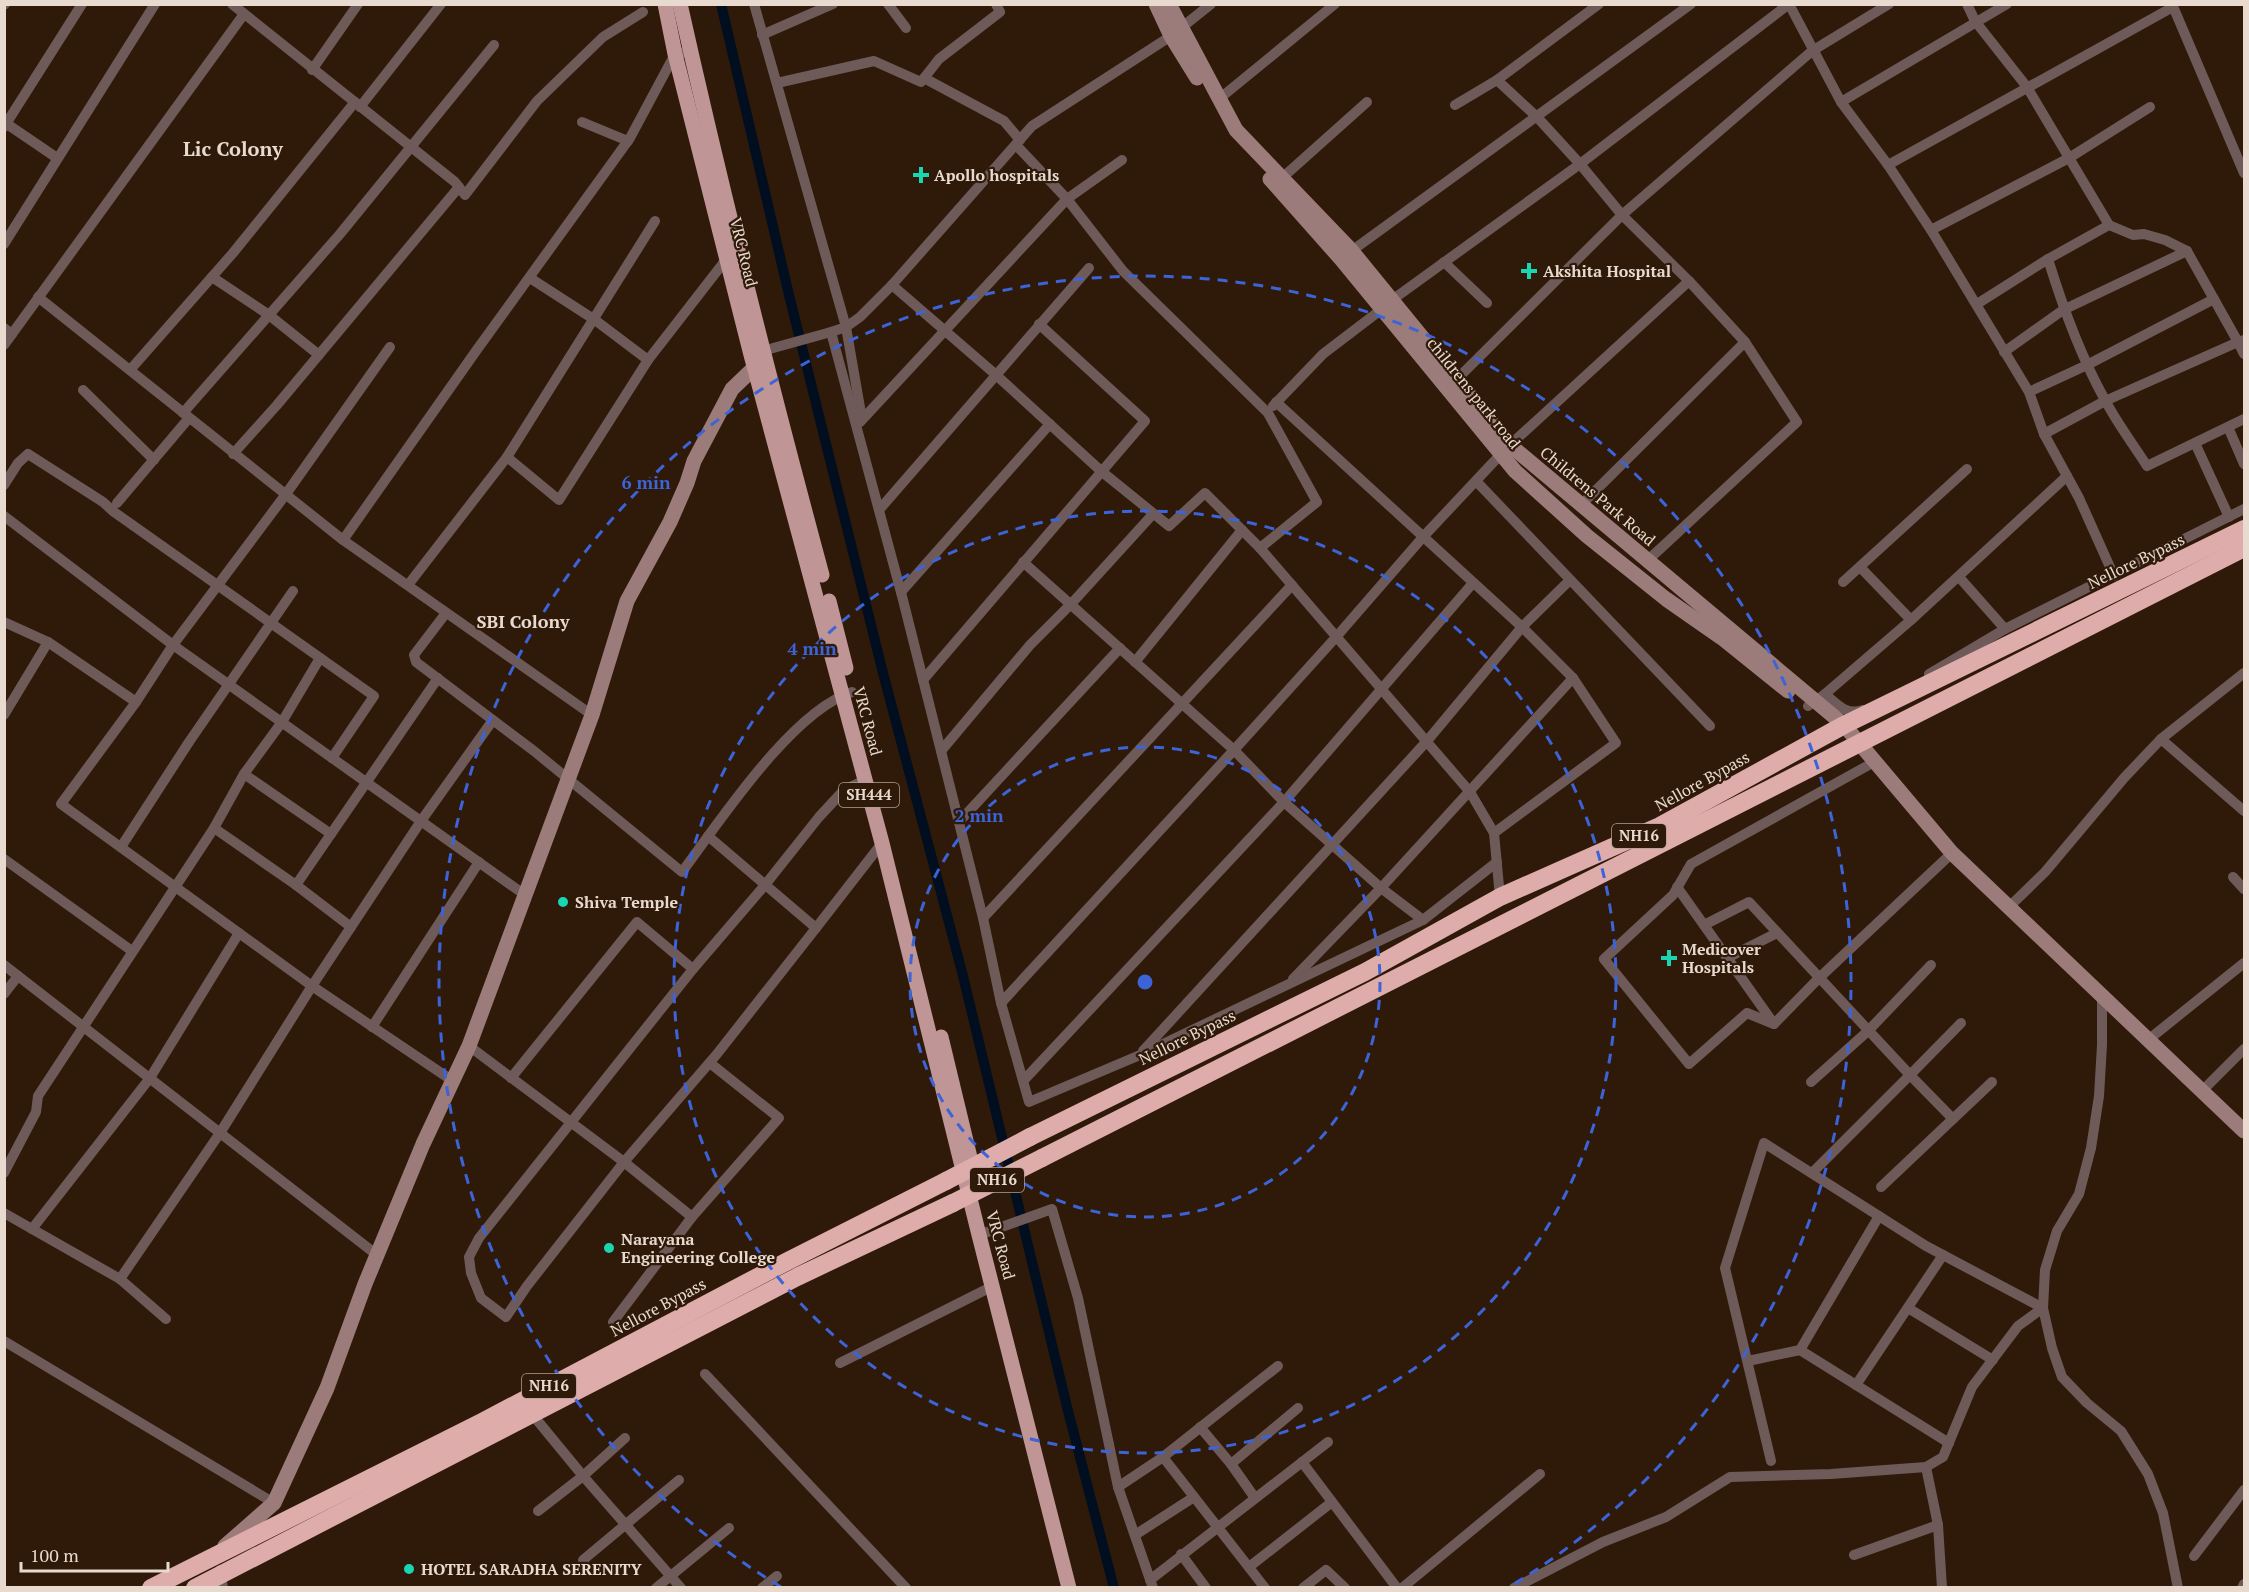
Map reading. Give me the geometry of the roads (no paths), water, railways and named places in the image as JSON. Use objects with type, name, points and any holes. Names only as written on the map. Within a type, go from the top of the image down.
[{"type":"highway","name":"Nellore Bypass","points":[[151,1587],[482,1422],[1030,1137],[1365,972],[1500,897],[1660,826],[1844,725],[2244,530]]},
{"type":"highway","name":"NH16","points":[[195,1587],[222,1581],[532,1414],[797,1277],[953,1203],[2244,548]]},
{"type":"main road","name":"VRC Road","points":[[665,4],[675,54],[728,257],[848,694],[866,780],[983,1234],[993,1286],[1069,1587]]},
{"type":"main road","name":"SH444","points":[[680,4],[756,358]]},
{"type":"main road","name":"SH444","points":[[848,694],[964,1129],[983,1234],[1076,1587]]},
{"type":"street","points":[[57,158],[6,125],[82,4]]},
{"type":"street","points":[[4,244],[155,4]]},
{"type":"street","points":[[232,4],[411,147],[459,187],[465,195],[537,101],[603,37],[643,12]]},
{"type":"street","points":[[312,69],[358,4]]},
{"type":"street","points":[[130,370],[212,277],[441,4]]},
{"type":"street","points":[[754,4],[846,327],[860,423],[879,510],[983,918],[1001,1003],[1029,1102],[1140,1055],[1423,920],[1497,862]]},
{"type":"street","points":[[762,35],[832,4]]},
{"type":"street","points":[[888,4],[906,28]]},
{"type":"street","points":[[777,83],[874,61],[921,82],[939,59],[1000,12],[996,4]]},
{"type":"street","name":"childrens park road","points":[[1156,4],[1176,32],[1233,138],[1346,255],[1505,449],[1515,471],[1587,536],[1816,700],[1844,725]]},
{"type":"street","points":[[1169,4],[1176,32],[1220,99],[1236,130],[1282,177],[1346,255],[1691,4]]},
{"type":"street","points":[[222,1581],[215,1555],[274,1503],[327,1388],[377,1255],[423,1144],[469,1046],[592,715],[627,601],[670,522],[694,460],[732,389],[756,358],[781,346],[846,327],[892,285],[1032,126],[1176,32],[1211,4]]},
{"type":"street","points":[[1220,99],[1335,4]]},
{"type":"street","points":[[1455,105],[1497,80],[1599,4]]},
{"type":"street","points":[[1268,413],[1323,354],[1387,304],[1580,164],[1789,4],[1840,102],[1887,165],[1931,230],[2029,392],[2044,434],[2067,476],[2114,576]]},
{"type":"street","points":[[1456,379],[1622,215],[1812,51],[1889,4]]},
{"type":"street","points":[[1967,4],[1976,21],[2027,87],[2109,225],[2133,235],[2144,234],[2165,240],[2187,251],[2241,341],[2244,354]]},
{"type":"street","points":[[1840,102],[2007,4]]},
{"type":"street","points":[[1887,165],[2173,6],[2244,173]]},
{"type":"street","points":[[4,345],[8,331],[38,297],[244,14]]},
{"type":"street","points":[[117,503],[268,315],[340,234],[494,45]]},
{"type":"street","points":[[343,540],[628,141],[675,54],[691,51]]},
{"type":"street","points":[[924,78],[1004,121],[1018,142],[1067,199],[1123,271],[1268,413],[1317,502],[1260,548]]},
{"type":"street","points":[[1497,80],[1537,117],[1622,215],[1689,281],[1744,342],[1797,422],[1647,561]]},
{"type":"street","points":[[1282,177],[1367,102]]},
{"type":"street","points":[[1931,230],[2069,158],[2150,107]]},
{"type":"street","points":[[582,122],[628,141]]},
{"type":"street","points":[[860,423],[1067,199],[1122,160]]},
{"type":"street","points":[[233,454],[459,187]]},
{"type":"street","points":[[408,585],[507,458],[655,221]]},
{"type":"street","points":[[1977,304],[2048,259],[2109,225]]},
{"type":"street","points":[[2004,352],[2063,310],[2187,251]]},
{"type":"street","points":[[507,458],[559,500],[648,360],[728,257]]},
{"type":"street","points":[[2048,259],[2063,310],[2087,365],[2105,401],[2146,466],[2244,419]]},
{"type":"street","points":[[1444,262],[1487,303]]},
{"type":"street","points":[[879,510],[1089,268]]},
{"type":"street","points":[[212,277],[268,315],[319,355]]},
{"type":"street","points":[[530,278],[595,320],[648,360]]},
{"type":"street","points":[[1001,1003],[1234,750],[1423,537],[1505,449],[1689,281]]},
{"type":"street","points":[[892,285],[995,374],[1101,471],[1169,526],[1205,493],[1260,548],[1470,792],[1494,833],[1500,897]]},
{"type":"street","points":[[38,297],[343,540],[592,715]]},
{"type":"street","points":[[2029,392],[2087,365],[2214,299]]},
{"type":"street","name":"Childrens Park Road","points":[[1387,304],[1456,379],[1505,449],[1581,505],[1816,700]]},
{"type":"street","points":[[923,680],[1145,421],[1039,324]]},
{"type":"street","points":[[826,334],[860,423]]},
{"type":"street","points":[[2044,434],[2105,401],[2241,341]]},
{"type":"street","points":[[1581,505],[1744,342]]},
{"type":"street","points":[[390,347],[286,494],[173,645],[136,702],[62,804],[312,986],[453,1081]]},
{"type":"street","points":[[83,390],[154,459]]},
{"type":"street","points":[[1276,402],[1522,627],[1573,678],[1616,743],[1494,833]]},
{"type":"street","points":[[901,592],[1050,424]]},
{"type":"street","points":[[2228,427],[2244,464]]},
{"type":"street","points":[[2195,443],[2229,517]]},
{"type":"street","points":[[4,484],[18,463],[28,454],[103,502],[271,625],[374,696],[332,758]]},
{"type":"street","points":[[1843,582],[1967,470]]},
{"type":"street","points":[[1816,700],[1911,620],[2067,476]]},
{"type":"street","points":[[1476,481],[1710,726]]},
{"type":"street","points":[[1816,700],[1854,713],[1878,705],[2006,629],[2244,509]]},
{"type":"street","points":[[941,751],[1030,645],[1072,603],[1153,514]]},
{"type":"street","points":[[4,516],[173,645],[525,895]]},
{"type":"street","points":[[1135,662],[1242,530]]},
{"type":"street","points":[[1023,562],[1072,603],[1181,705],[1234,750],[1284,802],[1333,843],[1381,888],[1423,920]]},
{"type":"street","points":[[1860,567],[1911,620]]},
{"type":"street","points":[[1959,577],[2006,629]]},
{"type":"street","points":[[1140,1055],[1427,741],[1522,627],[1570,580]]},
{"type":"street","points":[[1024,1080],[1284,802],[1473,583]]},
{"type":"street","points":[[983,918],[1292,585]]},
{"type":"street","points":[[121,847],[293,591]]},
{"type":"street","points":[[446,613],[414,655],[416,662],[568,779],[682,872],[781,744],[829,702],[848,694]]},
{"type":"street","points":[[4,622],[48,642],[136,702]]},
{"type":"street","points":[[4,715],[48,642]]},
{"type":"street","points":[[959,822],[1120,648]]},
{"type":"street","points":[[4,1173],[36,1112],[38,1096],[214,828],[244,774],[282,722],[320,658]]},
{"type":"street","points":[[2009,907],[2045,872],[2124,778],[2161,739],[2244,673]]},
{"type":"street","points":[[296,885],[438,678]]},
{"type":"street","points":[[1288,984],[1381,888],[1573,678]]},
{"type":"street","points":[[120,1279],[220,1132],[312,986],[421,821],[493,720]]},
{"type":"street","points":[[1844,725],[1952,853],[2244,1131]]},
{"type":"street","points":[[2161,739],[2244,811]]},
{"type":"street","points":[[1774,1024],[1747,1013],[1689,1064],[1604,959],[1673,895],[1691,864],[1876,761]]},
{"type":"street","points":[[244,774],[331,834]]},
{"type":"street","points":[[866,780],[844,790],[819,817],[765,885],[693,969],[479,1238],[469,1257],[471,1273],[481,1298],[506,1317],[527,1286],[624,1162],[710,1063],[882,843]]},
{"type":"street","points":[[214,828],[296,885],[351,927]]},
{"type":"street","points":[[708,837],[816,928]]},
{"type":"street","points":[[1774,1024],[1818,979],[1952,853]]},
{"type":"street","points":[[4,859],[132,951]]},
{"type":"street","points":[[372,1027],[479,862]]},
{"type":"street","points":[[2233,877],[2244,889]]},
{"type":"street","points":[[1677,887],[1774,1024]]},
{"type":"street","points":[[1704,925],[1749,902],[1818,979],[1953,1119]]},
{"type":"street","points":[[511,1078],[637,922],[693,969]]},
{"type":"street","points":[[32,1228],[150,1078],[239,933]]},
{"type":"street","points":[[1727,958],[1777,933]]},
{"type":"street","points":[[2148,1040],[2244,963]]},
{"type":"street","points":[[4,965],[377,1255]]},
{"type":"street","points":[[1811,1082],[1868,1030],[1932,965]]},
{"type":"street","points":[[4,994],[18,976]]},
{"type":"street","points":[[2102,996],[2099,1096],[2091,1148],[2079,1194],[2057,1231],[2045,1270],[2043,1308],[2052,1348],[2062,1377],[2087,1403],[2121,1431],[2148,1474],[2163,1513],[2178,1587]]},
{"type":"street","points":[[1812,1173],[1961,1023]]},
{"type":"street","points":[[469,1046],[624,1162],[692,1217]]},
{"type":"street","points":[[2202,1091],[2244,1049]]},
{"type":"street","points":[[613,1322],[692,1217],[779,1118],[710,1063]]},
{"type":"street","points":[[1881,1187],[1992,1082]]},
{"type":"street","points":[[1771,1461],[1725,1268],[1764,1143],[1943,1255],[2043,1308]]},
{"type":"street","points":[[983,1234],[1052,1209],[1078,1298],[1118,1487],[1151,1584],[1181,1554],[1328,1442]]},
{"type":"street","points":[[4,1213],[120,1279],[166,1319]]},
{"type":"street","points":[[1800,1350],[1879,1216]]},
{"type":"street","points":[[1856,1385],[1943,1255]]},
{"type":"street","points":[[840,1363],[993,1286]]},
{"type":"street","points":[[1908,1308],[1993,1360]]},
{"type":"street","points":[[1514,1587],[1603,1542],[1666,1517],[1731,1477],[1831,1474],[1926,1467],[1943,1457],[1972,1387],[2018,1326],[2043,1308]]},
{"type":"street","points":[[4,1341],[274,1503]]},
{"type":"street","points":[[1748,1361],[1800,1350],[1949,1443]]},
{"type":"street","points":[[1118,1487],[1163,1457],[1278,1366]]},
{"type":"street","points":[[705,1374],[906,1587]]},
{"type":"street","points":[[1231,1464],[1298,1408]]},
{"type":"street","points":[[532,1414],[583,1476],[681,1587]]},
{"type":"street","points":[[1200,1427],[1231,1464],[1255,1498]]},
{"type":"street","points":[[538,1511],[583,1476],[625,1438]]},
{"type":"street","points":[[1163,1457],[1265,1587]]},
{"type":"street","points":[[1302,1462],[1397,1587]]},
{"type":"street","points":[[1926,1467],[1938,1525],[1942,1587]]},
{"type":"street","points":[[1402,1587],[1540,1474]]},
{"type":"street","points":[[583,1560],[679,1480]]},
{"type":"street","points":[[2194,1556],[2244,1490]]},
{"type":"street","points":[[1134,1535],[1194,1497]]},
{"type":"street","points":[[1250,1567],[1332,1502]]},
{"type":"street","points":[[1854,1555],[1938,1525]]},
{"type":"street","points":[[657,1587],[729,1528]]},
{"type":"street","points":[[1181,1554],[1206,1587]]},
{"type":"street","points":[[1303,1587],[1326,1570],[1345,1587]]},
{"type":"street","points":[[762,1587],[777,1576]]},
{"type":"waterway","points":[[721,4],[789,295],[883,673],[962,972],[1068,1411],[1114,1588]]},
{"type":"place","name":"Apollo hospitals","points":[[921,175]]},
{"type":"place","name":"Akshita Hospital","points":[[1529,271]]},
{"type":"place","name":"Shiva Temple","points":[[563,902]]},
{"type":"place","name":"Medicover Hospitals","points":[[1669,958]]},
{"type":"place","name":"Narayana Engineering College","points":[[609,1248]]},
{"type":"place","name":"HOTEL SARADHA SERENITY","points":[[409,1569]]},
{"type":"district","name":"Lic Colony","points":[[233,149]]},
{"type":"district","name":"SBI Colony","points":[[523,622]]}]
